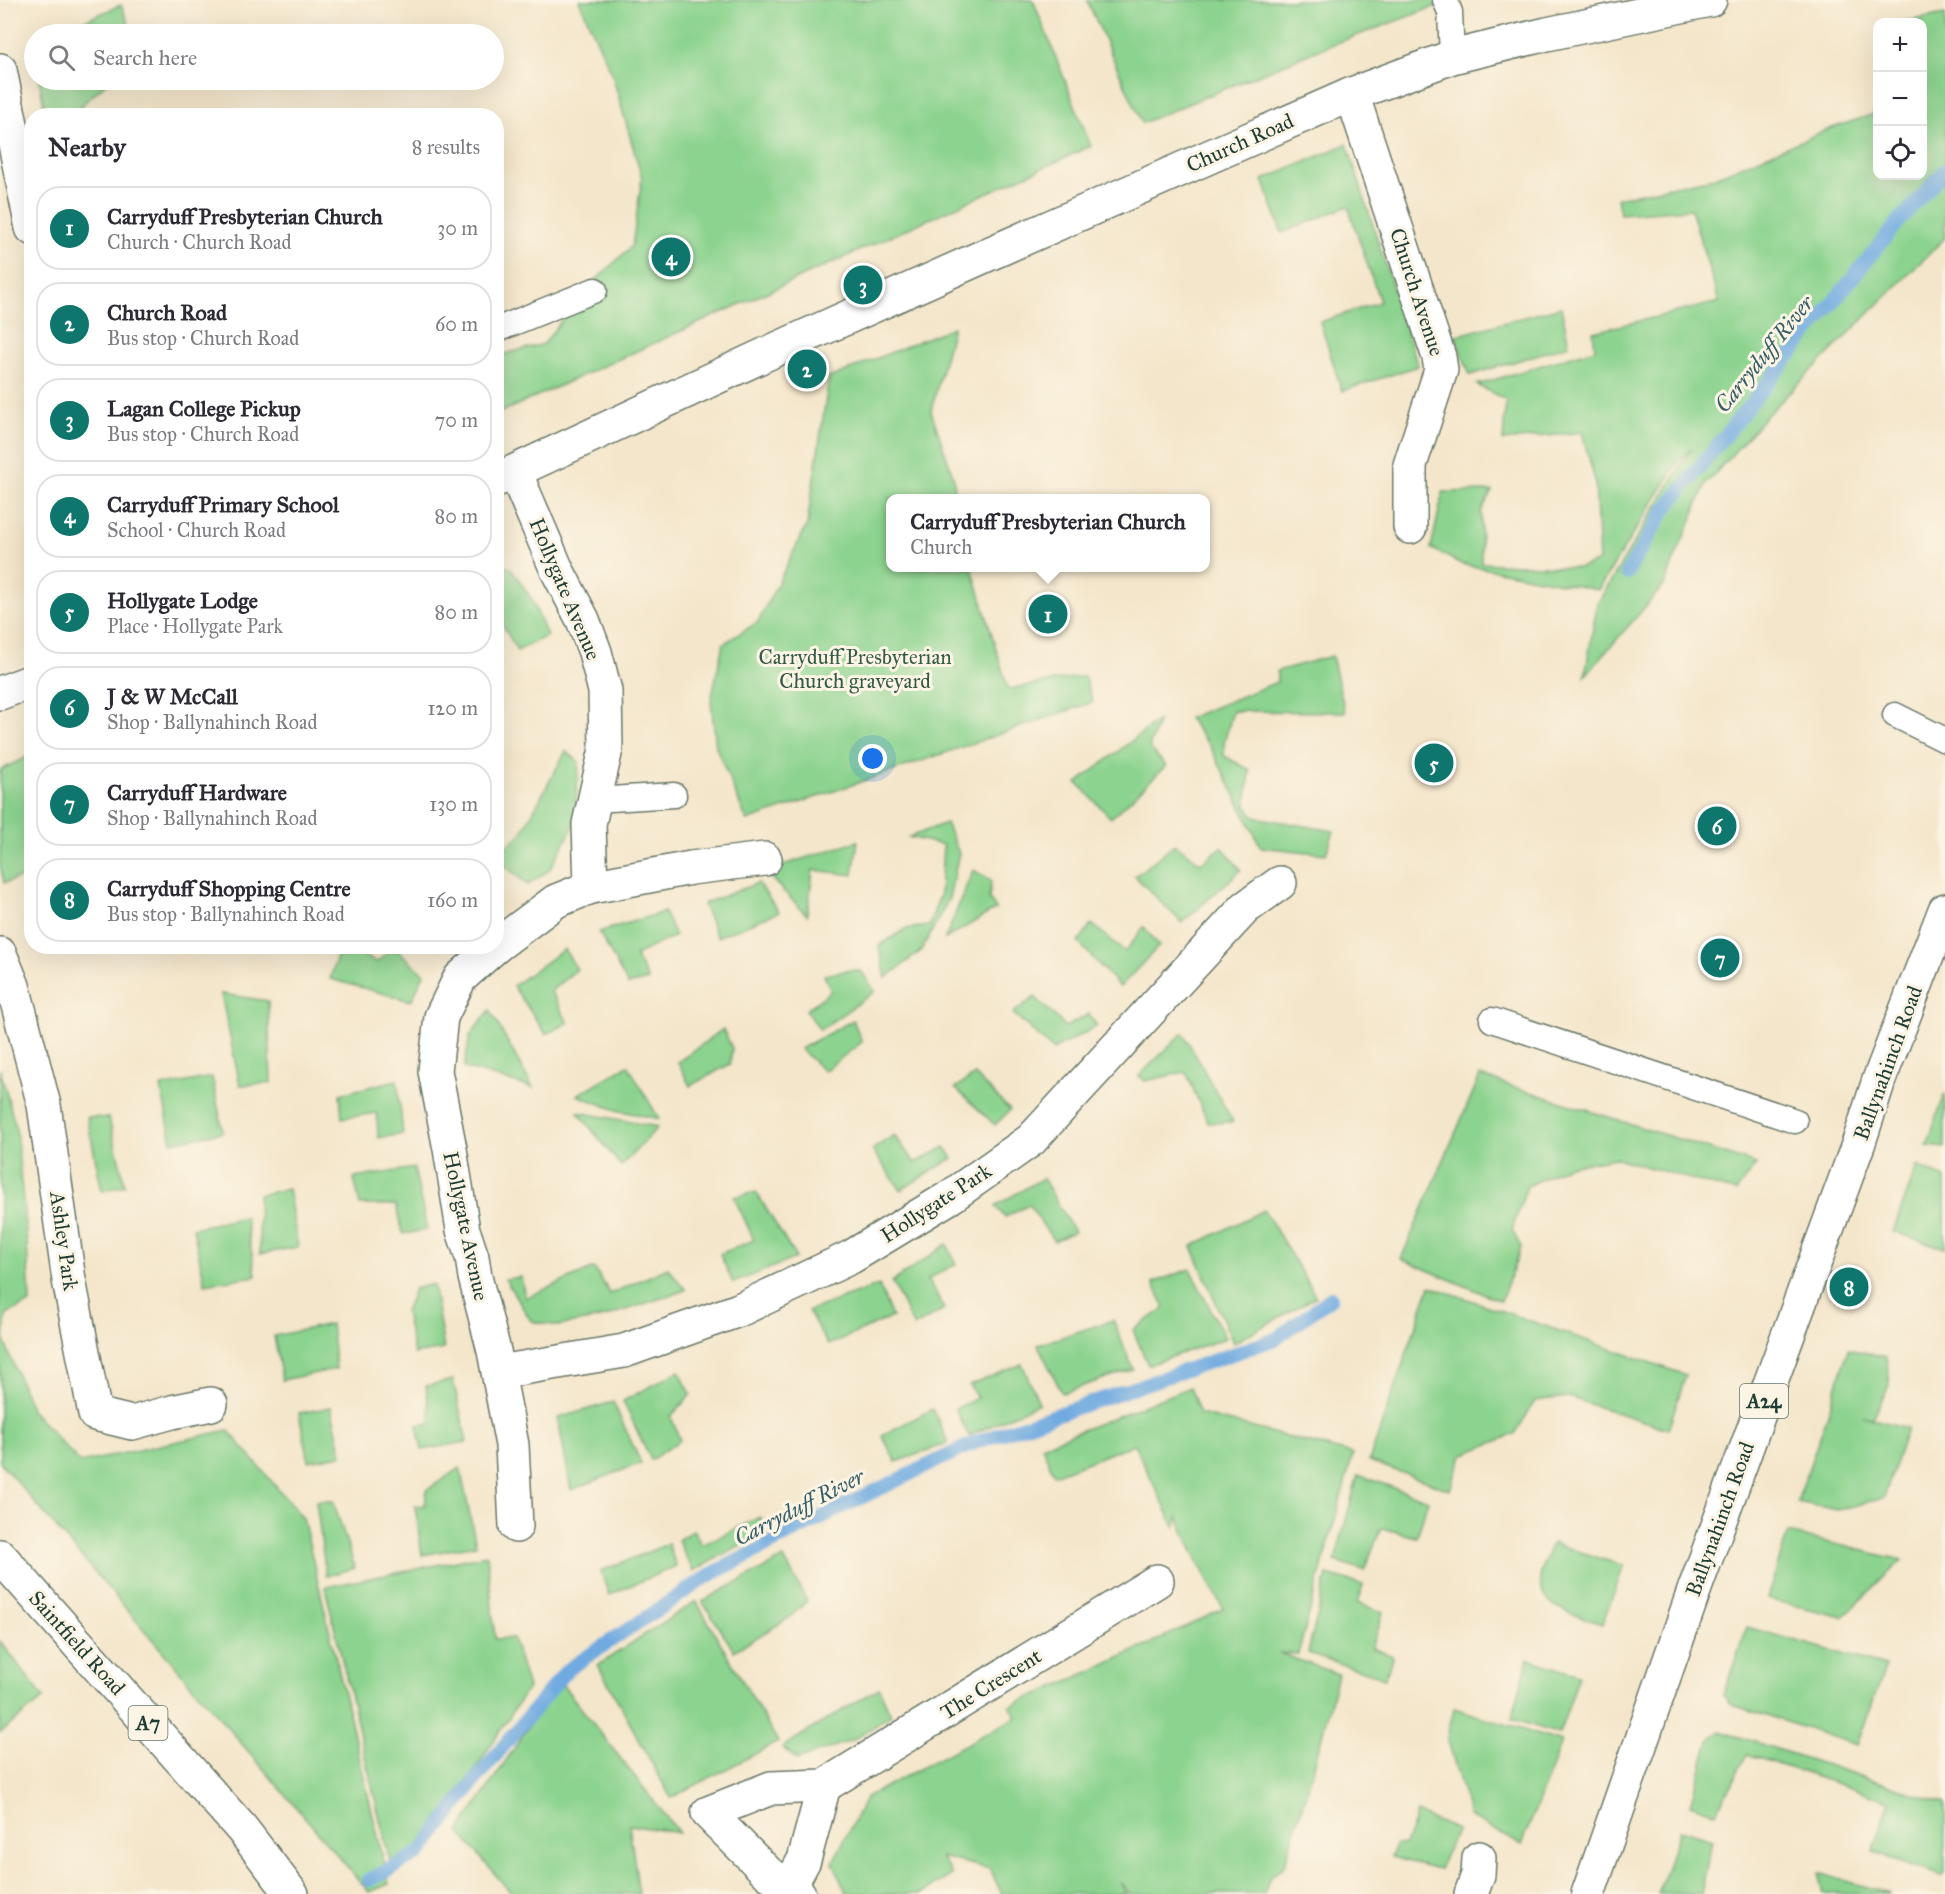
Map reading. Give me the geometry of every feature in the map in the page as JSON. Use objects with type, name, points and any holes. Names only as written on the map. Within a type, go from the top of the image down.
[{"type":"main road","name":"Church Road","points":[[506,476],[991,253],[1352,94],[1452,57],[1547,34],[1710,0]]},
{"type":"main road","points":[[0,70],[4,114],[24,195]]},
{"type":"main road","name":"Church Avenue","points":[[1352,94],[1439,357],[1441,370],[1410,465],[1410,527]]},
{"type":"main road","name":"Hollygate Avenue","points":[[506,476],[583,620],[603,681],[606,749],[589,824],[591,887]]},
{"type":"main road","points":[[0,693],[24,684]]},
{"type":"main road","name":"Hollygate Avenue","points":[[504,940],[556,901],[591,887],[691,868],[765,859]]},
{"type":"main road","name":"Hollygate Park","points":[[499,1372],[624,1351],[739,1311],[850,1257],[950,1197],[1031,1140],[1245,908],[1280,883]]},
{"type":"main road","name":"Ballynahinch Road","points":[[1588,1894],[1695,1588],[1859,1142],[1879,1080],[1945,910]]},
{"type":"main road","name":"Ashley Park","points":[[0,954],[13,986],[44,1106],[70,1290],[94,1414],[132,1423],[211,1404]]},
{"type":"main road","name":"Hollygate Avenue","points":[[487,954],[460,978],[441,1017],[435,1071],[463,1230],[472,1257],[499,1372],[512,1445],[516,1526]]},
{"type":"main road","name":"Saintfield Road","points":[[0,1556],[242,1829],[292,1894]]},
{"type":"main road","name":"The Crescent","points":[[796,1890],[769,1874],[708,1813],[771,1788],[824,1786],[1157,1581]]},
{"type":"main road","name":"The Crescent","points":[[796,1890],[793,1880],[804,1860],[824,1786]]},
{"type":"main road","points":[[1471,1894],[1478,1875],[1479,1858]]},
{"type":"lane","points":[[1445,0],[1450,12],[1452,57]]},
{"type":"lane","points":[[504,327],[595,290]]},
{"type":"lane","points":[[1895,715],[1945,740]]},
{"type":"lane","points":[[595,800],[674,795]]},
{"type":"lane","points":[[1492,1020],[1795,1121]]},
{"type":"green space","points":[[579,0],[1033,0],[1091,146],[504,411],[504,354],[544,344],[580,295],[632,246],[642,178],[612,74]]},
{"type":"green space","points":[[1087,0],[1453,0],[1323,48],[1142,123]]},
{"type":"green space","points":[[121,5],[129,24],[76,24]]},
{"type":"green space","points":[[1945,14],[1945,238],[1765,417],[1706,484],[1664,585],[1585,676],[1597,604],[1692,447],[1678,462],[1598,590],[1461,564],[1431,548],[1443,492],[1492,491],[1481,512],[1481,563],[1579,568],[1599,561],[1595,481],[1582,432],[1503,441],[1506,400],[1477,385],[1595,349],[1593,332],[1719,302],[1691,209],[1620,214],[1617,198],[1713,178],[1829,129],[1873,114],[1873,180],[1927,180],[1927,18],[1924,18]]},
{"type":"green space","points":[[41,90],[99,90],[81,108],[45,108]]},
{"type":"green space","points":[[1347,144],[1418,366],[1342,391],[1320,322],[1380,302],[1348,206],[1282,233],[1263,180]]},
{"type":"green space","points":[[1561,307],[1569,345],[1470,375],[1455,336]]},
{"type":"green space","name":"Carryduff Presbyterian Church graveyard","points":[[953,327],[931,411],[954,479],[955,494],[886,494],[886,572],[973,572],[1008,689],[1084,676],[1093,702],[747,821],[716,747],[711,701],[723,644],[758,622],[807,525],[829,378]]},
{"type":"green space","points":[[504,566],[512,569],[532,600],[547,636],[517,651],[504,627]]},
{"type":"green space","points":[[1332,656],[1345,712],[1233,711],[1224,742],[1224,756],[1250,770],[1246,806],[1254,817],[1334,831],[1326,854],[1261,847],[1210,746],[1188,718],[1277,682],[1277,671]]},
{"type":"green space","points":[[1159,720],[1149,747],[1166,766],[1111,818],[1077,783]]},
{"type":"green space","points":[[566,751],[579,762],[574,826],[550,869],[528,885],[504,865],[504,848],[521,834]]},
{"type":"green space","points":[[24,758],[24,877],[4,883],[0,866],[0,770]]},
{"type":"green space","points":[[946,823],[959,853],[949,898],[922,950],[886,978],[879,946],[905,929],[929,926],[940,895],[943,845],[909,837]]},
{"type":"green space","points":[[858,841],[853,875],[813,870],[807,915],[764,871]]},
{"type":"green space","points":[[1175,844],[1201,863],[1222,847],[1241,870],[1182,923],[1135,876]]},
{"type":"green space","points":[[973,870],[991,880],[989,899],[996,909],[945,939]]},
{"type":"green space","points":[[758,883],[779,912],[717,937],[703,904]]},
{"type":"green space","points":[[664,912],[675,936],[635,955],[648,980],[628,985],[599,932]]},
{"type":"green space","points":[[1092,924],[1125,952],[1144,927],[1159,946],[1120,987],[1078,942]]},
{"type":"green space","points":[[564,949],[577,969],[551,991],[568,1023],[546,1034],[513,986]]},
{"type":"green space","points":[[338,954],[357,954],[377,962],[386,954],[402,954],[424,974],[411,1001],[330,979]]},
{"type":"green space","points":[[850,970],[861,971],[875,991],[820,1030],[806,1010],[831,991],[824,975]]},
{"type":"green space","points":[[221,994],[268,1001],[271,1083],[240,1085]]},
{"type":"green space","points":[[1035,997],[1066,1027],[1089,1014],[1097,1026],[1053,1050],[1013,1013]]},
{"type":"green space","points":[[490,1010],[533,1088],[464,1068],[470,1035]]},
{"type":"green space","points":[[853,1020],[862,1042],[824,1071],[800,1049]]},
{"type":"green space","points":[[723,1029],[732,1048],[730,1064],[690,1086],[678,1062]]},
{"type":"green space","points":[[1183,1033],[1233,1122],[1208,1123],[1186,1072],[1145,1081],[1139,1076]]},
{"type":"green space","points":[[628,1065],[659,1119],[616,1110],[577,1095]]},
{"type":"green space","points":[[0,1069],[16,1129],[30,1303],[6,1314],[4,1341],[32,1411],[80,1463],[228,1430],[303,1518],[389,1884],[369,1892],[0,1462]]},
{"type":"green space","points":[[975,1075],[1010,1110],[995,1125],[955,1088]]},
{"type":"green space","points":[[1480,1076],[1756,1164],[1736,1192],[1616,1158],[1568,1166],[1527,1186],[1512,1230],[1521,1247],[1501,1301],[1401,1259]]},
{"type":"green space","points":[[212,1077],[223,1132],[172,1142],[161,1087]]},
{"type":"green space","points":[[397,1080],[403,1134],[378,1138],[377,1113],[342,1118],[340,1094]]},
{"type":"green space","points":[[1945,1093],[1945,1148],[1927,1146]]},
{"type":"green space","points":[[578,1112],[658,1127],[621,1166]]},
{"type":"green space","points":[[87,1117],[109,1118],[125,1185],[102,1191]]},
{"type":"green space","points":[[894,1135],[915,1163],[945,1147],[953,1158],[901,1190],[872,1150]]},
{"type":"green space","points":[[1917,1166],[1945,1178],[1945,1248],[1893,1232]]},
{"type":"green space","points":[[414,1168],[427,1230],[403,1234],[396,1205],[360,1205],[354,1178]]},
{"type":"green space","points":[[1043,1178],[1074,1232],[1054,1241],[1029,1205],[1005,1217],[995,1206]]},
{"type":"green space","points":[[288,1189],[298,1247],[260,1254],[258,1195]]},
{"type":"green space","points":[[756,1192],[796,1258],[733,1283],[720,1254],[754,1240],[734,1197]]},
{"type":"green space","points":[[1264,1210],[1316,1297],[1233,1343],[1192,1246]]},
{"type":"green space","points":[[245,1217],[256,1276],[205,1284],[193,1228]]},
{"type":"green space","points":[[947,1244],[956,1264],[928,1279],[944,1309],[914,1327],[892,1282]]},
{"type":"green space","points":[[594,1268],[610,1294],[668,1268],[686,1290],[605,1317],[558,1326],[531,1321],[505,1279],[521,1277],[525,1298]]},
{"type":"green space","points":[[1190,1269],[1225,1338],[1148,1365],[1133,1330],[1165,1308],[1153,1283]]},
{"type":"green space","points":[[433,1284],[444,1349],[414,1354],[405,1312],[414,1289]]},
{"type":"green space","points":[[879,1285],[892,1317],[828,1345],[808,1311]]},
{"type":"green space","points":[[1430,1286],[1686,1375],[1668,1429],[1568,1397],[1535,1401],[1515,1434],[1462,1455],[1450,1490],[1369,1461]]},
{"type":"green space","points":[[1113,1320],[1133,1369],[1062,1393],[1038,1345]]},
{"type":"green space","points":[[331,1324],[336,1369],[282,1380],[274,1336]]},
{"type":"green space","points":[[1848,1349],[1886,1357],[1890,1383],[1873,1418],[1862,1416],[1907,1428],[1884,1498],[1838,1510],[1797,1502]]},
{"type":"green space","points":[[1022,1364],[1039,1403],[969,1436],[955,1409],[977,1398],[969,1385]]},
{"type":"green space","points":[[679,1371],[691,1394],[671,1417],[680,1440],[651,1460],[623,1401]]},
{"type":"green space","points":[[453,1380],[467,1442],[422,1450],[417,1425],[431,1423],[426,1386]]},
{"type":"green space","points":[[1190,1387],[1200,1414],[1353,1454],[1298,1654],[1279,1653],[1338,1674],[1313,1770],[1284,1866],[1270,1876],[1264,1894],[1130,1894],[1120,1882],[1126,1894],[1002,1894],[990,1869],[941,1857],[952,1875],[921,1894],[847,1894],[833,1862],[866,1797],[1017,1717],[1010,1706],[1096,1669],[1223,1609],[1194,1554],[1178,1517],[1175,1528],[1134,1444],[1054,1475],[1042,1446]]},
{"type":"green space","points":[[613,1402],[641,1463],[571,1490],[558,1418]]},
{"type":"green space","points":[[331,1407],[342,1455],[309,1461],[299,1413]]},
{"type":"green space","points":[[933,1409],[948,1443],[896,1462],[882,1435]]},
{"type":"green space","points":[[460,1468],[476,1545],[422,1555],[415,1506],[425,1505],[427,1490]]},
{"type":"green space","points":[[1358,1475],[1428,1500],[1417,1537],[1381,1528],[1364,1570],[1335,1561]]},
{"type":"green space","points":[[316,1501],[333,1501],[355,1568],[326,1576]]},
{"type":"green space","points":[[760,1517],[767,1531],[693,1571],[678,1540],[693,1530],[702,1545]]},
{"type":"green space","points":[[1788,1533],[1902,1560],[1843,1617],[1767,1599]]},
{"type":"green space","points":[[1552,1543],[1624,1566],[1602,1624],[1554,1605],[1542,1590],[1540,1576]]},
{"type":"green space","points":[[668,1544],[676,1566],[609,1595],[601,1571]]},
{"type":"green space","points":[[487,1555],[495,1639],[513,1638],[528,1688],[425,1846],[390,1862],[325,1587]]},
{"type":"green space","points":[[784,1558],[807,1601],[789,1618],[734,1651],[702,1601]]},
{"type":"green space","points":[[1327,1575],[1363,1585],[1357,1603],[1383,1612],[1372,1648],[1393,1656],[1385,1678],[1308,1653]]},
{"type":"green space","points":[[696,1601],[778,1742],[671,1798],[598,1665]]},
{"type":"green space","points":[[1747,1627],[1886,1666],[1857,1745],[1733,1705],[1723,1695]]},
{"type":"green space","points":[[0,1641],[44,1698],[0,1733]]},
{"type":"green space","points":[[1528,1659],[1579,1675],[1559,1734],[1512,1719]]},
{"type":"green space","points":[[559,1680],[679,1833],[629,1825],[639,1894],[512,1894],[459,1832]]},
{"type":"green space","points":[[879,1688],[891,1715],[855,1739],[797,1760],[782,1747]]},
{"type":"green space","points":[[1454,1708],[1561,1742],[1522,1845],[1470,1817],[1447,1737]]},
{"type":"green space","points":[[1720,1731],[1945,1803],[1945,1873],[1942,1876],[1873,1852],[1890,1801],[1747,1754],[1716,1813],[1690,1804],[1710,1738]]},
{"type":"green space","points":[[1417,1813],[1457,1830],[1439,1869],[1391,1857],[1396,1844],[1405,1845]]},
{"type":"green space","points":[[1679,1830],[1712,1840],[1701,1894],[1658,1894]]},
{"type":"green space","points":[[1819,1873],[1890,1894],[1824,1894]]},
{"type":"waterway","name":"Carryduff River","points":[[1627,573],[1664,511],[1893,228],[1945,170]]},
{"type":"waterway","name":"Carryduff River","points":[[369,1880],[420,1853],[476,1779],[567,1670],[708,1576],[974,1443],[1276,1339],[1331,1298]]},
{"type":"place","name":"Carryduff Primary School","points":[[671,257]]},
{"type":"place","name":"Lagan College Pickup","points":[[863,285]]},
{"type":"place","name":"Church Road","points":[[807,369]]},
{"type":"place","name":"Carryduff Presbyterian Church","points":[[1048,614]]},
{"type":"place","name":"Hollygate Lodge","points":[[1434,763]]},
{"type":"place","name":"J & W McCall","points":[[1717,826]]},
{"type":"place","name":"Carryduff Hardware","points":[[1720,958]]},
{"type":"place","name":"Carryduff Shopping Centre","points":[[1849,1287]]}]
